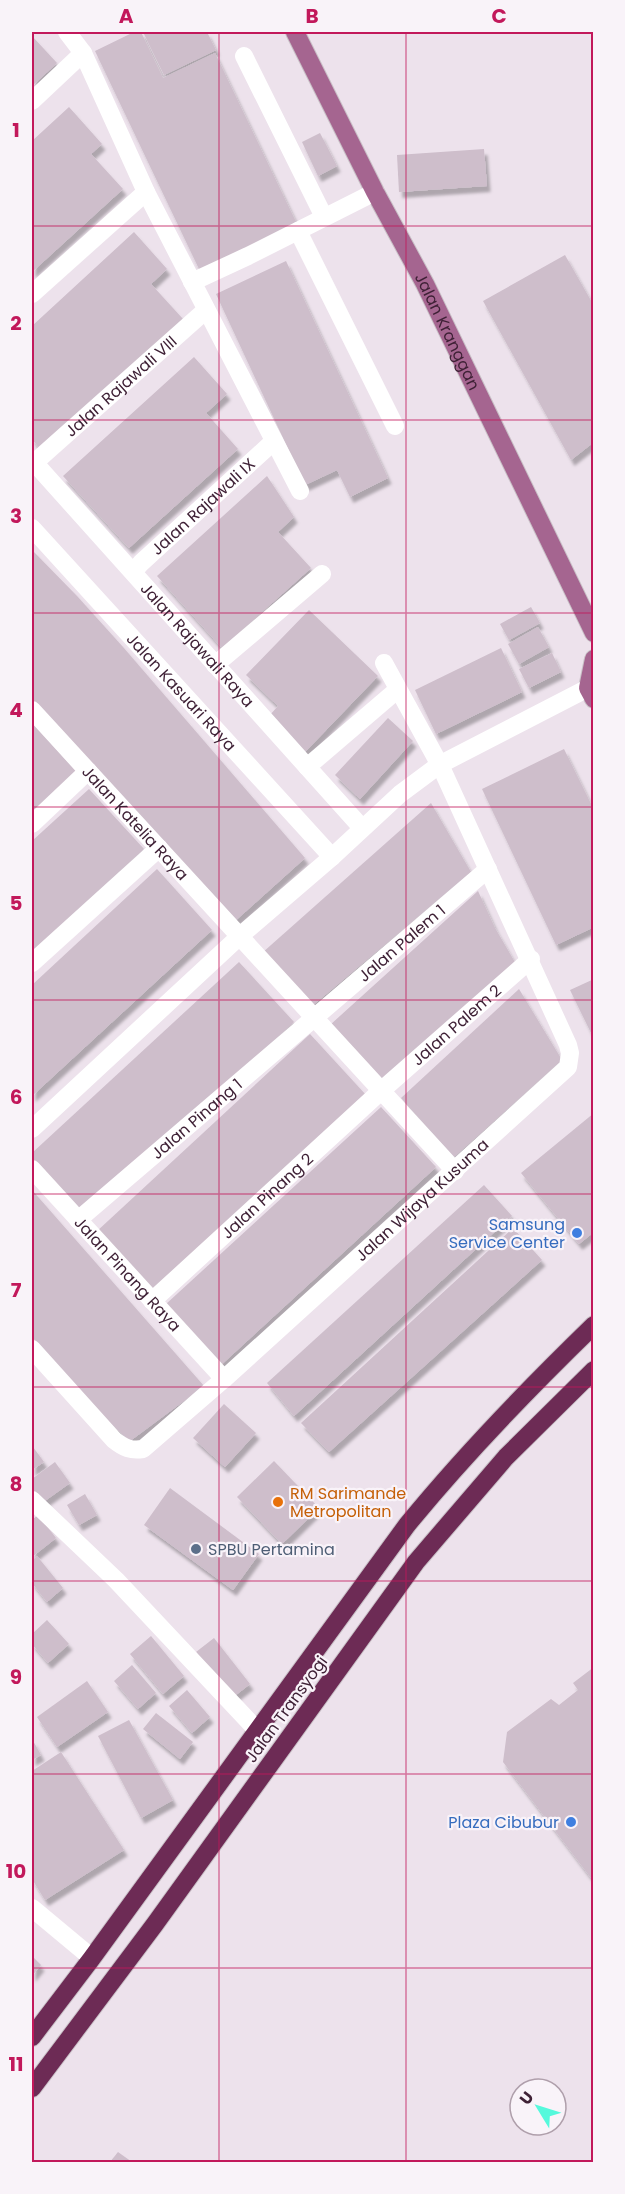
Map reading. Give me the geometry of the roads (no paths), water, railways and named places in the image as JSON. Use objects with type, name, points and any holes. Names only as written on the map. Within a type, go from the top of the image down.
[{"type":"highway","name":"Jalan Transyogi","points":[[32,2037],[400,1535],[448,1474],[594,1324]]},
{"type":"highway","name":"Jalan Transyogi","points":[[32,2088],[155,1924],[416,1562],[506,1457],[577,1384],[594,1370]]},
{"type":"main road","name":"Jalan Kranggan","points":[[295,32],[375,192],[425,284],[592,626]]},
{"type":"main road","points":[[592,690],[594,659]]},
{"type":"street","points":[[67,32],[83,53],[146,192],[300,491]]},
{"type":"street","points":[[32,101],[83,53]]},
{"type":"street","points":[[244,56],[324,217]]},
{"type":"street","points":[[32,294],[146,192]]},
{"type":"street","points":[[192,282],[375,192]]},
{"type":"street","points":[[298,231],[395,426]]},
{"type":"street","name":"Jalan Rajawali VIII","points":[[33,461],[206,310]]},
{"type":"street","name":"Jalan Rajawali IX","points":[[133,573],[141,563],[274,441]]},
{"type":"street","name":"Jalan Rajawali Raya","points":[[33,461],[362,828]]},
{"type":"street","name":"Jalan Kasuari Raya","points":[[32,528],[332,857]]},
{"type":"street","points":[[215,665],[322,574]]},
{"type":"street","name":"Jalan Wijaya Kusuma","points":[[32,1349],[114,1440],[130,1450],[143,1449],[455,1171],[568,1067],[570,1053],[568,1045],[531,959],[440,765],[384,663]]},
{"type":"street","points":[[307,766],[397,690]]},
{"type":"street","points":[[32,1130],[241,935],[332,857],[400,794],[440,765],[592,690]]},
{"type":"street","name":"Jalan Katelia Raya","points":[[32,710],[241,935],[455,1171]]},
{"type":"street","points":[[32,824],[88,771]]},
{"type":"street","points":[[32,963],[159,848]]},
{"type":"street","name":"Jalan Palem 1","points":[[316,1018],[488,869]]},
{"type":"street","name":"Jalan Palem 2","points":[[382,1090],[531,959]]},
{"type":"street","name":"Jalan Pinang 1","points":[[78,1220],[316,1018]]},
{"type":"street","name":"Jalan Pinang 2","points":[[152,1301],[382,1090]]},
{"type":"street","name":"Jalan Pinang Raya","points":[[32,1169],[224,1378]]},
{"type":"street","points":[[32,1500],[116,1580],[257,1730]]},
{"type":"street","points":[[32,1908],[92,1958]]},
{"type":"place","name":"Samsung Service Center","points":[[577,1233]]},
{"type":"place","name":"RM Sarimande Metropolitan","points":[[278,1502]]},
{"type":"place","name":"SPBU Pertamina","points":[[196,1549]]},
{"type":"place","name":"Plaza Cibubur","points":[[571,1822]]}]
